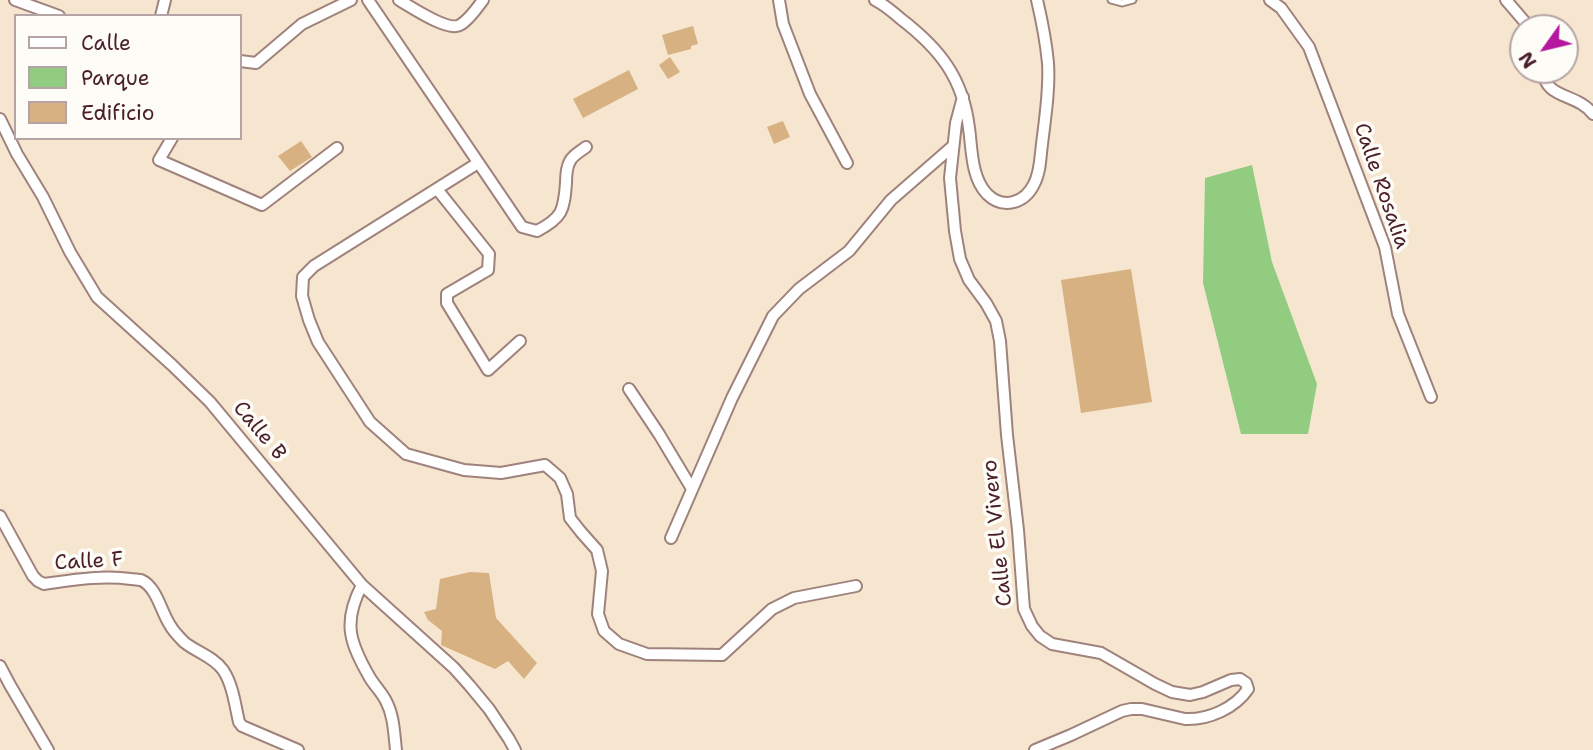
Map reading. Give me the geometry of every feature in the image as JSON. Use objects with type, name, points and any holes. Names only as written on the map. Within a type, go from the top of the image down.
[{"type":"street","points":[[15,0],[54,14]]},
{"type":"street","points":[[242,61],[256,63],[302,24],[351,0]]},
{"type":"street","points":[[368,0],[522,227],[537,231],[554,223],[562,210],[566,170],[571,159],[586,146]]},
{"type":"street","points":[[399,0],[445,25],[454,27],[461,25],[483,0]]},
{"type":"street","points":[[779,0],[783,24],[810,94],[847,163]]},
{"type":"street","points":[[875,0],[924,37],[941,55],[963,97],[976,173],[986,192],[998,202],[1014,204],[1034,185],[1039,170],[1048,65],[1037,0]]},
{"type":"street","name":"Calle Rosalia","points":[[1270,0],[1281,8],[1310,47],[1385,247],[1398,314],[1431,397]]},
{"type":"street","points":[[1506,0],[1518,14]]},
{"type":"street","points":[[1547,84],[1554,92],[1574,99],[1593,114]]},
{"type":"street","name":"Calle El Vivero","points":[[963,97],[956,123],[950,178],[955,231],[960,259],[969,280],[996,321],[1000,341],[1024,609],[1032,626],[1052,644],[1101,653],[1172,692],[1190,695],[1231,680],[1246,683],[1248,689],[1236,704],[1224,710],[1185,719],[1131,709],[1035,750]]},
{"type":"street","name":"Calle B","points":[[0,119],[70,252],[97,297],[210,402],[362,585],[454,668],[489,709],[514,750]]},
{"type":"street","points":[[171,140],[159,160],[262,205],[337,148]]},
{"type":"street","points":[[671,538],[732,398],[773,316],[799,289],[849,251],[891,200],[953,146]]},
{"type":"street","points":[[478,163],[314,266],[303,277],[302,296],[318,342],[370,422],[406,454],[464,470],[502,473],[545,465],[561,478],[567,494],[570,518],[597,550],[602,571],[598,614],[604,631],[619,644],[647,654],[722,655],[772,609],[794,598],[856,586]]},
{"type":"street","points":[[437,189],[489,254],[488,270],[447,295],[447,303],[488,370],[520,341]]},
{"type":"street","points":[[629,390],[692,489]]},
{"type":"street","name":"Calle F","points":[[0,516],[33,576],[44,584],[88,577],[141,580],[156,596],[170,626],[183,641],[223,670],[242,726],[298,750]]},
{"type":"street","points":[[362,585],[353,601],[349,626],[354,646],[370,678],[386,701],[392,719],[396,750]]},
{"type":"street","points":[[0,666],[5,687],[48,750]]},
{"type":"lane","points":[[1111,0],[1122,3],[1133,0]]},
{"type":"green space","points":[[1252,165],[1272,262],[1317,384],[1308,434],[1241,434],[1203,283],[1205,178]]},
{"type":"building","points":[[693,26],[698,44],[691,46],[691,49],[668,55],[662,35]]},
{"type":"building","points":[[670,57],[680,72],[668,79],[659,65]]},
{"type":"building","points":[[629,70],[638,89],[583,118],[573,99]]},
{"type":"building","points":[[783,121],[790,137],[774,144],[767,127]]},
{"type":"building","points":[[301,141],[312,157],[290,171],[278,156]]},
{"type":"building","points":[[1131,269],[1152,402],[1081,413],[1061,280]]},
{"type":"building","points":[[470,572],[489,573],[496,618],[537,663],[524,679],[508,661],[495,669],[441,645],[442,631],[428,620],[424,612],[436,609],[440,579]]}]
